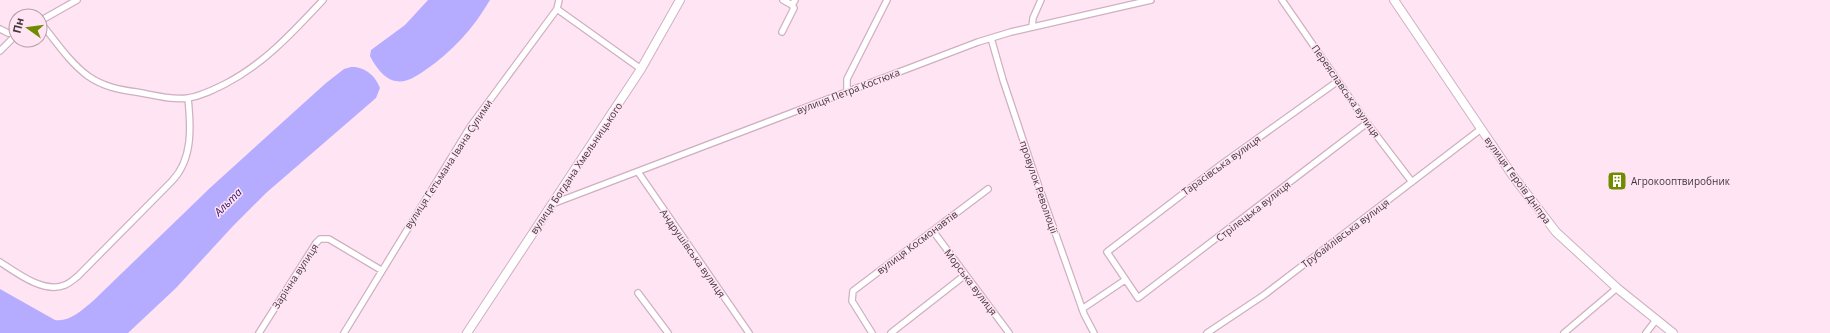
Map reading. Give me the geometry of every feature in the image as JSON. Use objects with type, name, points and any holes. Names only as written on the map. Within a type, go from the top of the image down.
[{"type":"main road","name":"вулиця Богдана Хмельницького","points":[[467,333],[641,69],[680,0]]},
{"type":"main road","name":"вулиця Героїв Дніпра","points":[[1394,0],[1513,176],[1556,232],[1617,288],[1673,333]]},
{"type":"street","points":[[48,17],[77,0]]},
{"type":"street","points":[[48,31],[80,69],[101,84],[112,88],[170,98],[188,98],[202,95],[220,87],[257,65],[269,56],[323,0]]},
{"type":"street","name":"вулиця Гетьмана Івана Сулими","points":[[344,333],[381,270],[470,127],[557,9],[559,0]]},
{"type":"street","points":[[782,0],[793,2],[794,9],[782,32]]},
{"type":"street","points":[[847,92],[847,79],[886,0]]},
{"type":"street","points":[[1032,27],[1033,18],[1041,0]]},
{"type":"street","name":"вулиця Петра Костюка","points":[[552,204],[991,38],[1032,27],[1151,0]]},
{"type":"street","name":"Переяславська вулиця","points":[[1282,0],[1367,123],[1412,182]]},
{"type":"street","points":[[557,9],[641,69]]},
{"type":"street","name":"провулок Революції","points":[[991,38],[1003,80],[1033,170],[1082,309],[1094,333]]},
{"type":"street","points":[[0,51],[8,42]]},
{"type":"street","name":"Тарасівська вулиця","points":[[1125,280],[1107,252],[1210,172],[1338,80]]},
{"type":"street","points":[[0,262],[32,281],[52,287],[64,286],[78,276],[181,171],[189,144],[188,98]]},
{"type":"street","name":"Стрілецька вулиця","points":[[1125,280],[1138,298],[1367,123]]},
{"type":"street","name":"Трубайлівська вулиця","points":[[1206,333],[1264,295],[1481,129]]},
{"type":"street","name":"Андрушівська вулиця","points":[[638,172],[749,333]]},
{"type":"street","name":"вулиця Космонавтів","points":[[872,333],[853,304],[851,298],[855,289],[988,189]]},
{"type":"street","name":"Морська вулиця","points":[[932,231],[1009,333]]},
{"type":"street","name":"Зарічна вулиця","points":[[259,333],[320,239],[329,239],[381,270]]},
{"type":"street","points":[[891,333],[965,275]]},
{"type":"street","points":[[1082,309],[1125,280]]},
{"type":"street","points":[[1564,333],[1617,288]]},
{"type":"street","points":[[638,293],[668,333]]},
{"type":"street","points":[[1646,333],[1656,320]]},
{"type":"water","points":[[428,0],[490,0],[469,30],[444,56],[424,71],[410,79],[403,81],[392,80],[384,75],[375,64],[370,56],[371,50],[405,25]]},
{"type":"water","name":"Альта","points":[[351,67],[365,70],[376,80],[380,88],[376,98],[266,193],[233,226],[176,288],[128,333],[0,333],[0,289],[55,320],[66,319],[76,315],[93,301],[211,187],[326,83],[344,69]]},
{"type":"place","name":"Агрокооптвиробник","points":[[1617,181]]}]
